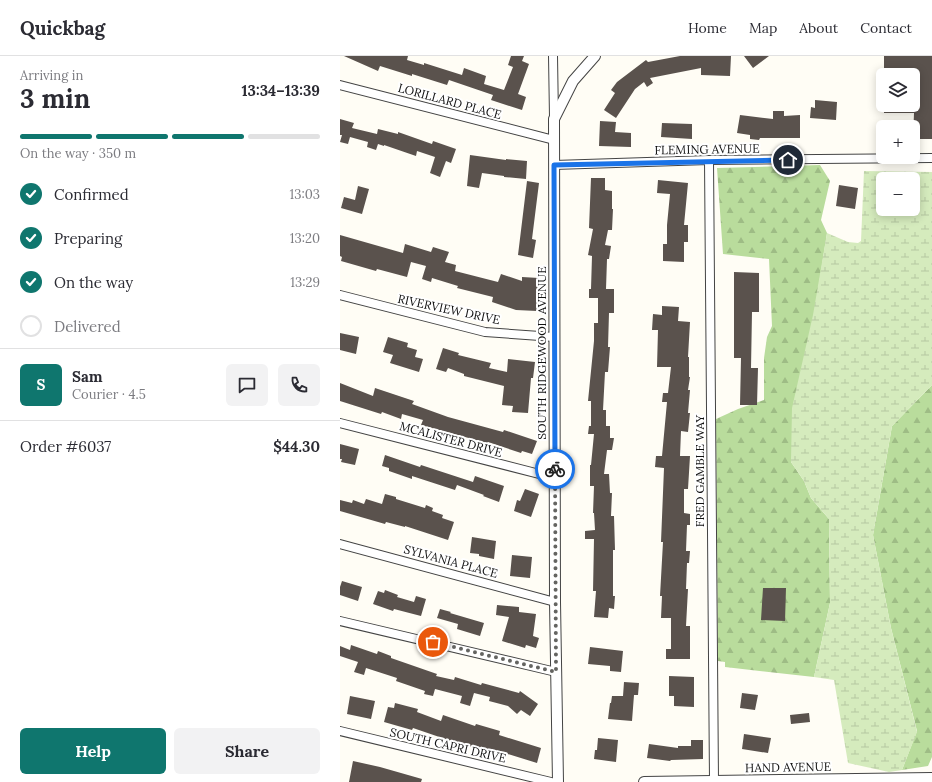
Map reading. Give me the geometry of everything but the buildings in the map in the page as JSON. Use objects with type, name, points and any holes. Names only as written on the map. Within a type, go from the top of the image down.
[{"type":"street","points":[[552,56],[554,119]]},
{"type":"street","name":"SOUTH RIDGEWOOD AVENUE","points":[[558,782],[555,602],[554,119],[574,81],[595,56]]},
{"type":"street","name":"LORILLARD PLACE","points":[[340,85],[554,140]]},
{"type":"street","name":"FLEMING AVENUE","points":[[554,165],[709,160],[932,158]]},
{"type":"street","name":"FRED GAMBLE WAY","points":[[709,160],[714,780]]},
{"type":"street","name":"RIVERVIEW DRIVE","points":[[340,295],[485,332],[554,337]]},
{"type":"street","name":"MCALISTER DRIVE","points":[[340,423],[555,478]]},
{"type":"street","name":"SYLVANIA PLACE","points":[[340,544],[555,602]]},
{"type":"street","points":[[340,621],[556,672]]},
{"type":"street","name":"SOUTH CAPRI DRIVE","points":[[340,731],[551,782]]},
{"type":"street","name":"HAND AVENUE","points":[[644,782],[932,778]]},
{"type":"green space","points":[[820,165],[830,181],[821,220],[827,233],[791,462],[804,481],[811,498],[829,519],[830,603],[814,677],[725,667],[725,662],[718,661],[716,419],[738,409],[764,400],[764,358],[767,337],[772,326],[769,259],[723,254],[717,168]]},
{"type":"green space","points":[[864,171],[932,172],[932,385],[892,426],[873,535],[891,628],[917,732],[902,770],[889,772],[848,763],[834,680],[814,677],[830,603],[829,519],[811,498],[804,481],[791,462],[792,408],[813,315],[827,233],[848,242],[858,243],[861,241]]},
{"type":"green space","points":[[932,385],[932,757],[928,766],[902,770],[917,731],[891,628],[873,535],[892,426]]},
{"type":"way so far","points":[[433,642],[556,672],[555,469]]},
{"type":"route","points":[[555,469],[554,165],[709,160],[788,160]]}]
